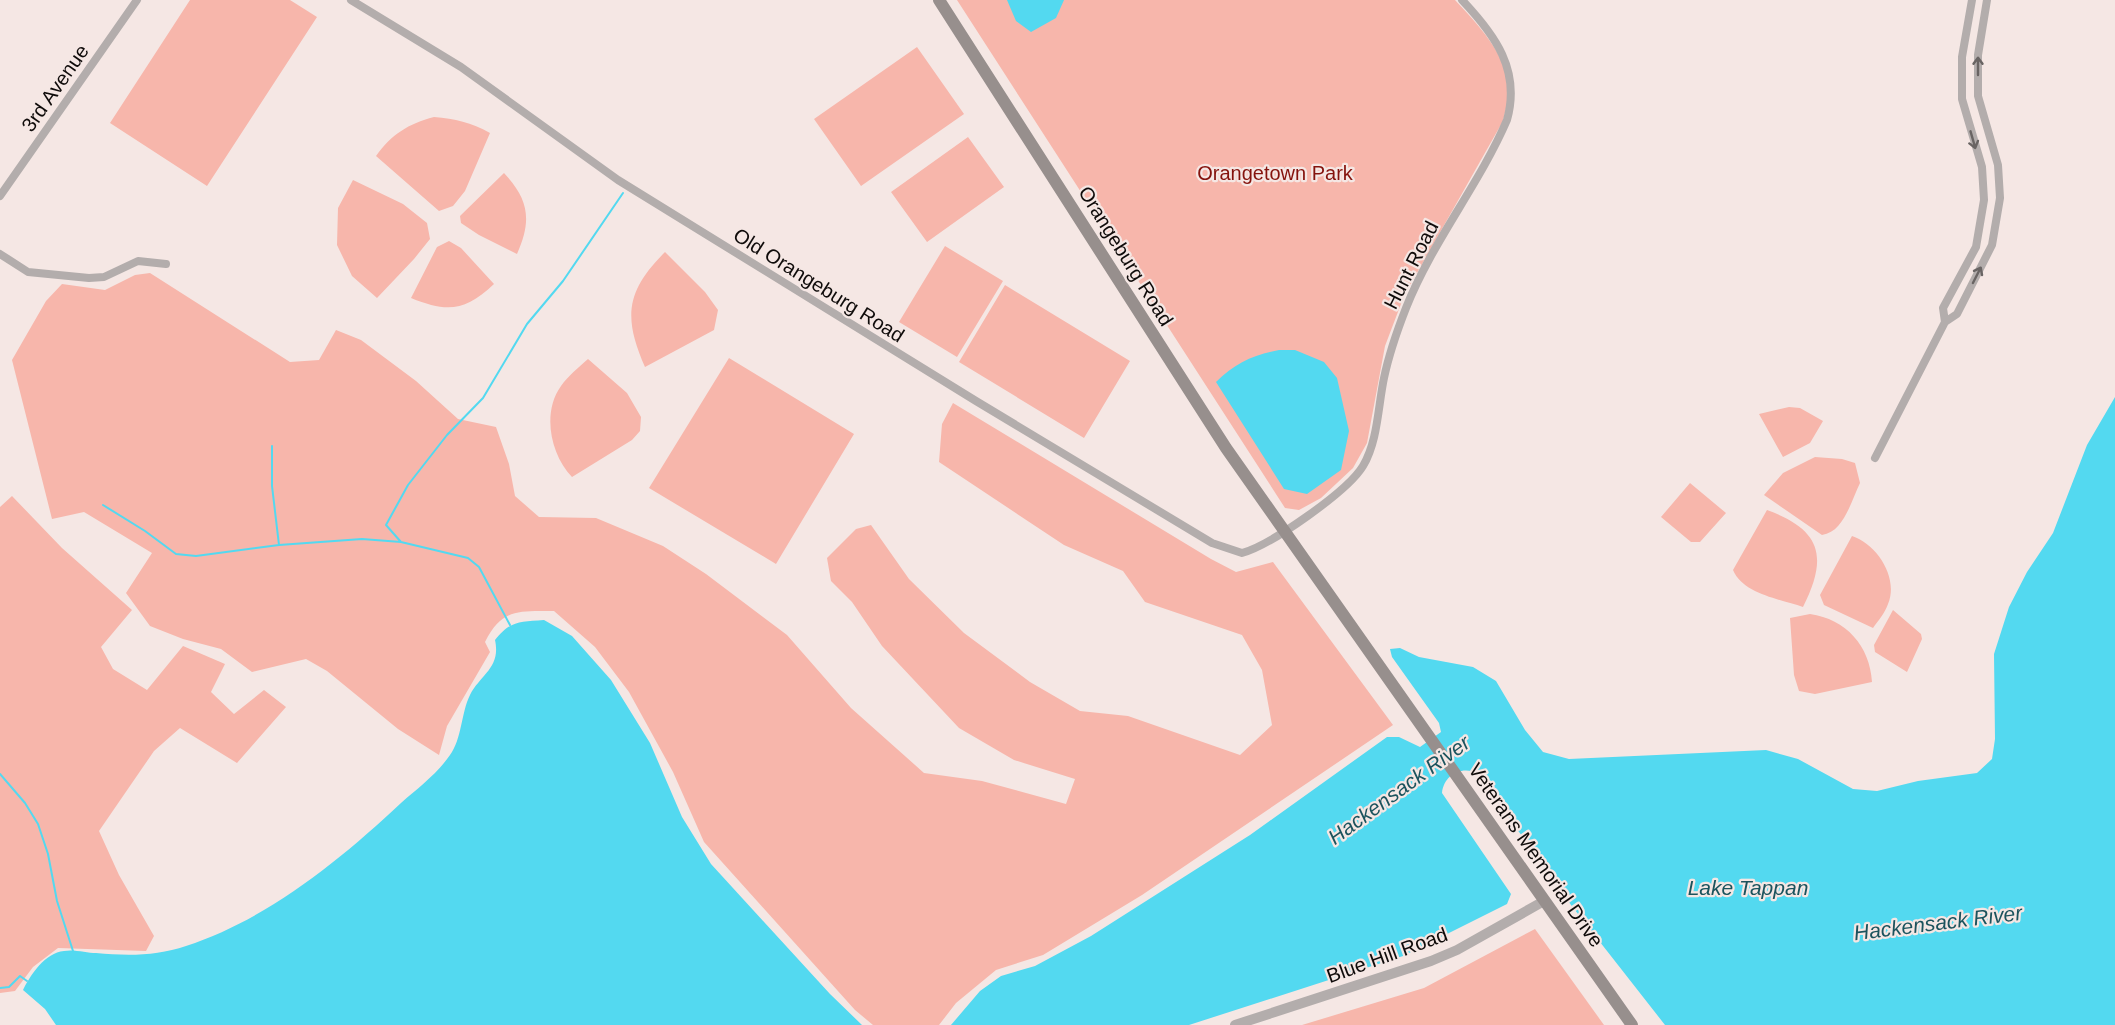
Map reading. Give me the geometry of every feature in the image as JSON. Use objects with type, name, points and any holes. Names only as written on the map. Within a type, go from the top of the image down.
[{"type":"main road","name":"Orangeburg Road","points":[[939,0],[1226,448],[1283,531]]},
{"type":"main road","name":"Veterans Memorial Drive","points":[[1283,531],[1632,1025]]},
{"type":"street","name":"3rd Avenue","points":[[0,196],[137,0]]},
{"type":"street","name":"Old Orangeburg Road","points":[[351,0],[461,67],[618,180],[976,401],[1212,543],[1242,553],[1263,544],[1283,531]]},
{"type":"street","name":"Hunt Road","points":[[1283,531],[1342,490],[1364,465],[1373,439],[1392,346],[1407,305],[1507,120],[1513,100],[1511,78],[1503,54],[1489,32],[1462,0]]},
{"type":"street","points":[[1945,322],[1943,308],[1976,247],[1984,200],[1982,167],[1963,102],[1962,57],[1972,0]]},
{"type":"street","points":[[1875,458],[1945,322],[1957,314],[1992,245],[2000,198],[1998,165],[1979,99],[1981,41],[1987,0]]},
{"type":"street","points":[[1966,38],[1981,41]]},
{"type":"street","points":[[1963,102],[1979,99]]},
{"type":"street","points":[[0,254],[28,272],[89,278],[104,277],[138,261],[166,264]]},
{"type":"street","name":"Blue Hill Road","points":[[1235,1025],[1431,961],[1457,950],[1544,901]]},
{"type":"green space","points":[[190,0],[290,0],[317,17],[207,186],[110,123]]},
{"type":"green space","name":"Orangetown Park","points":[[957,0],[1455,0],[1491,42],[1508,80],[1509,93],[1503,121],[1404,296],[1385,346],[1367,443],[1353,468],[1321,498],[1299,510],[1285,508]]},
{"type":"green space","points":[[917,47],[964,114],[861,186],[814,119]]},
{"type":"green space","points":[[434,117],[463,122],[490,133],[465,191],[453,206],[439,211],[376,156],[401,131]]},
{"type":"green space","points":[[968,137],[1004,187],[927,242],[891,192]]},
{"type":"green space","points":[[504,173],[519,192],[526,211],[525,231],[517,254],[461,223],[460,216]]},
{"type":"green space","points":[[353,180],[403,204],[427,223],[430,239],[377,298],[352,276],[337,245],[338,208]]},
{"type":"green space","points":[[449,241],[461,248],[494,284],[474,300],[455,307],[436,306],[411,298],[437,247]]},
{"type":"green space","points":[[945,246],[1003,281],[957,357],[899,322]]},
{"type":"green space","points":[[665,252],[705,292],[718,310],[714,330],[645,367],[633,333],[632,305],[642,279]]},
{"type":"green space","points":[[150,273],[290,362],[319,360],[336,330],[361,340],[416,381],[458,419],[496,427],[509,464],[515,496],[539,517],[596,518],[663,546],[706,574],[787,635],[851,708],[924,773],[982,781],[1066,804],[1075,779],[1014,760],[959,728],[882,646],[852,602],[831,581],[827,558],[856,529],[871,525],[909,579],[964,633],[1030,682],[1080,711],[1128,716],[1240,755],[1272,725],[1262,670],[1242,635],[1145,602],[1123,571],[1064,545],[939,462],[942,424],[953,403],[1236,572],[1273,562],[1393,725],[1142,895],[1043,955],[996,970],[956,1003],[939,1025],[873,1025],[855,1010],[704,842],[673,772],[629,692],[595,647],[554,611],[513,614],[505,617],[491,631],[485,642],[490,652],[447,726],[439,755],[398,729],[327,671],[306,659],[252,672],[221,649],[183,639],[150,626],[126,593],[152,553],[84,512],[52,519],[12,360],[46,301],[62,284],[105,290],[135,275]]},
{"type":"green space","points":[[1005,285],[1130,361],[1084,438],[959,362]]},
{"type":"green space","points":[[729,358],[854,434],[776,564],[649,488]]},
{"type":"green space","points":[[588,359],[627,393],[641,417],[640,431],[632,440],[572,477],[558,457],[550,420],[555,396],[561,386]]},
{"type":"green space","points":[[1789,407],[1800,408],[1823,421],[1810,443],[1783,457],[1759,414]]},
{"type":"green space","points":[[1815,457],[1842,459],[1855,463],[1860,483],[1841,522],[1830,533],[1822,535],[1764,495],[1783,473]]},
{"type":"green space","points":[[1690,483],[1726,513],[1700,542],[1691,542],[1661,517]]},
{"type":"green space","points":[[12,496],[62,548],[132,610],[101,647],[113,669],[147,690],[183,646],[225,664],[211,692],[234,714],[264,690],[286,707],[237,763],[180,728],[154,751],[99,831],[119,875],[154,936],[146,951],[58,948],[33,967],[15,991],[0,993],[0,507]]},
{"type":"green space","points":[[1767,510],[1799,527],[1809,536],[1815,547],[1816,574],[1803,607],[1753,590],[1738,578],[1733,570]]},
{"type":"green space","points":[[1852,536],[1870,546],[1877,554],[1884,563],[1891,584],[1887,607],[1873,628],[1824,605],[1820,595]]},
{"type":"green space","points":[[1893,610],[1921,634],[1922,639],[1907,672],[1875,652],[1874,645]]},
{"type":"green space","points":[[1810,614],[1835,622],[1854,636],[1867,657],[1872,682],[1815,694],[1799,691],[1794,675],[1790,618]]},
{"type":"green space","points":[[1535,929],[1604,1025],[1302,1025],[1424,988]]},
{"type":"water","points":[[1007,0],[1064,0],[1056,18],[1031,32],[1016,21]]},
{"type":"water","points":[[1279,350],[1295,350],[1324,362],[1337,378],[1349,431],[1341,470],[1307,494],[1284,489],[1216,382],[1245,361]]},
{"type":"water","name":"Lake Tappan","points":[[2115,397],[2115,1025],[1665,1025],[1571,905],[1477,773],[1465,771],[1450,777],[1442,793],[1511,894],[1507,904],[1403,956],[1189,1025],[951,1025],[980,991],[1001,976],[1035,966],[1091,936],[1250,835],[1387,737],[1399,737],[1420,747],[1441,732],[1439,723],[1392,657],[1390,649],[1400,648],[1419,657],[1473,667],[1496,681],[1525,730],[1543,752],[1569,759],[1766,750],[1798,759],[1853,789],[1877,791],[1918,781],[1977,773],[1992,759],[1995,739],[1994,654],[2009,607],[2027,572],[2053,533],[2087,445]]},
{"type":"water","points":[[544,620],[572,636],[611,680],[650,743],[682,817],[711,864],[830,994],[862,1025],[56,1025],[45,1009],[23,990],[39,965],[57,953],[72,950],[130,955],[186,946],[245,920],[301,886],[353,846],[445,762],[457,741],[470,695],[493,664],[496,650],[495,640],[501,633],[516,623]]},
{"type":"waterway","points":[[510,625],[479,567],[468,558],[401,542],[386,525],[408,485],[447,435],[483,398],[527,324],[563,281],[623,193]]},
{"type":"waterway","points":[[272,446],[272,486],[279,545],[362,539],[401,542]]},
{"type":"waterway","points":[[103,505],[145,531],[176,554],[196,556],[279,545]]},
{"type":"waterway","points":[[0,774],[25,803],[38,824],[48,854],[57,901],[73,951]]},
{"type":"waterway","points":[[0,988],[9,987],[20,976],[27,981]]},
{"type":"water label","name":"Hackensack River","points":[[1399,790]]},
{"type":"water label","name":"Hackensack River","points":[[1938,923]]}]
